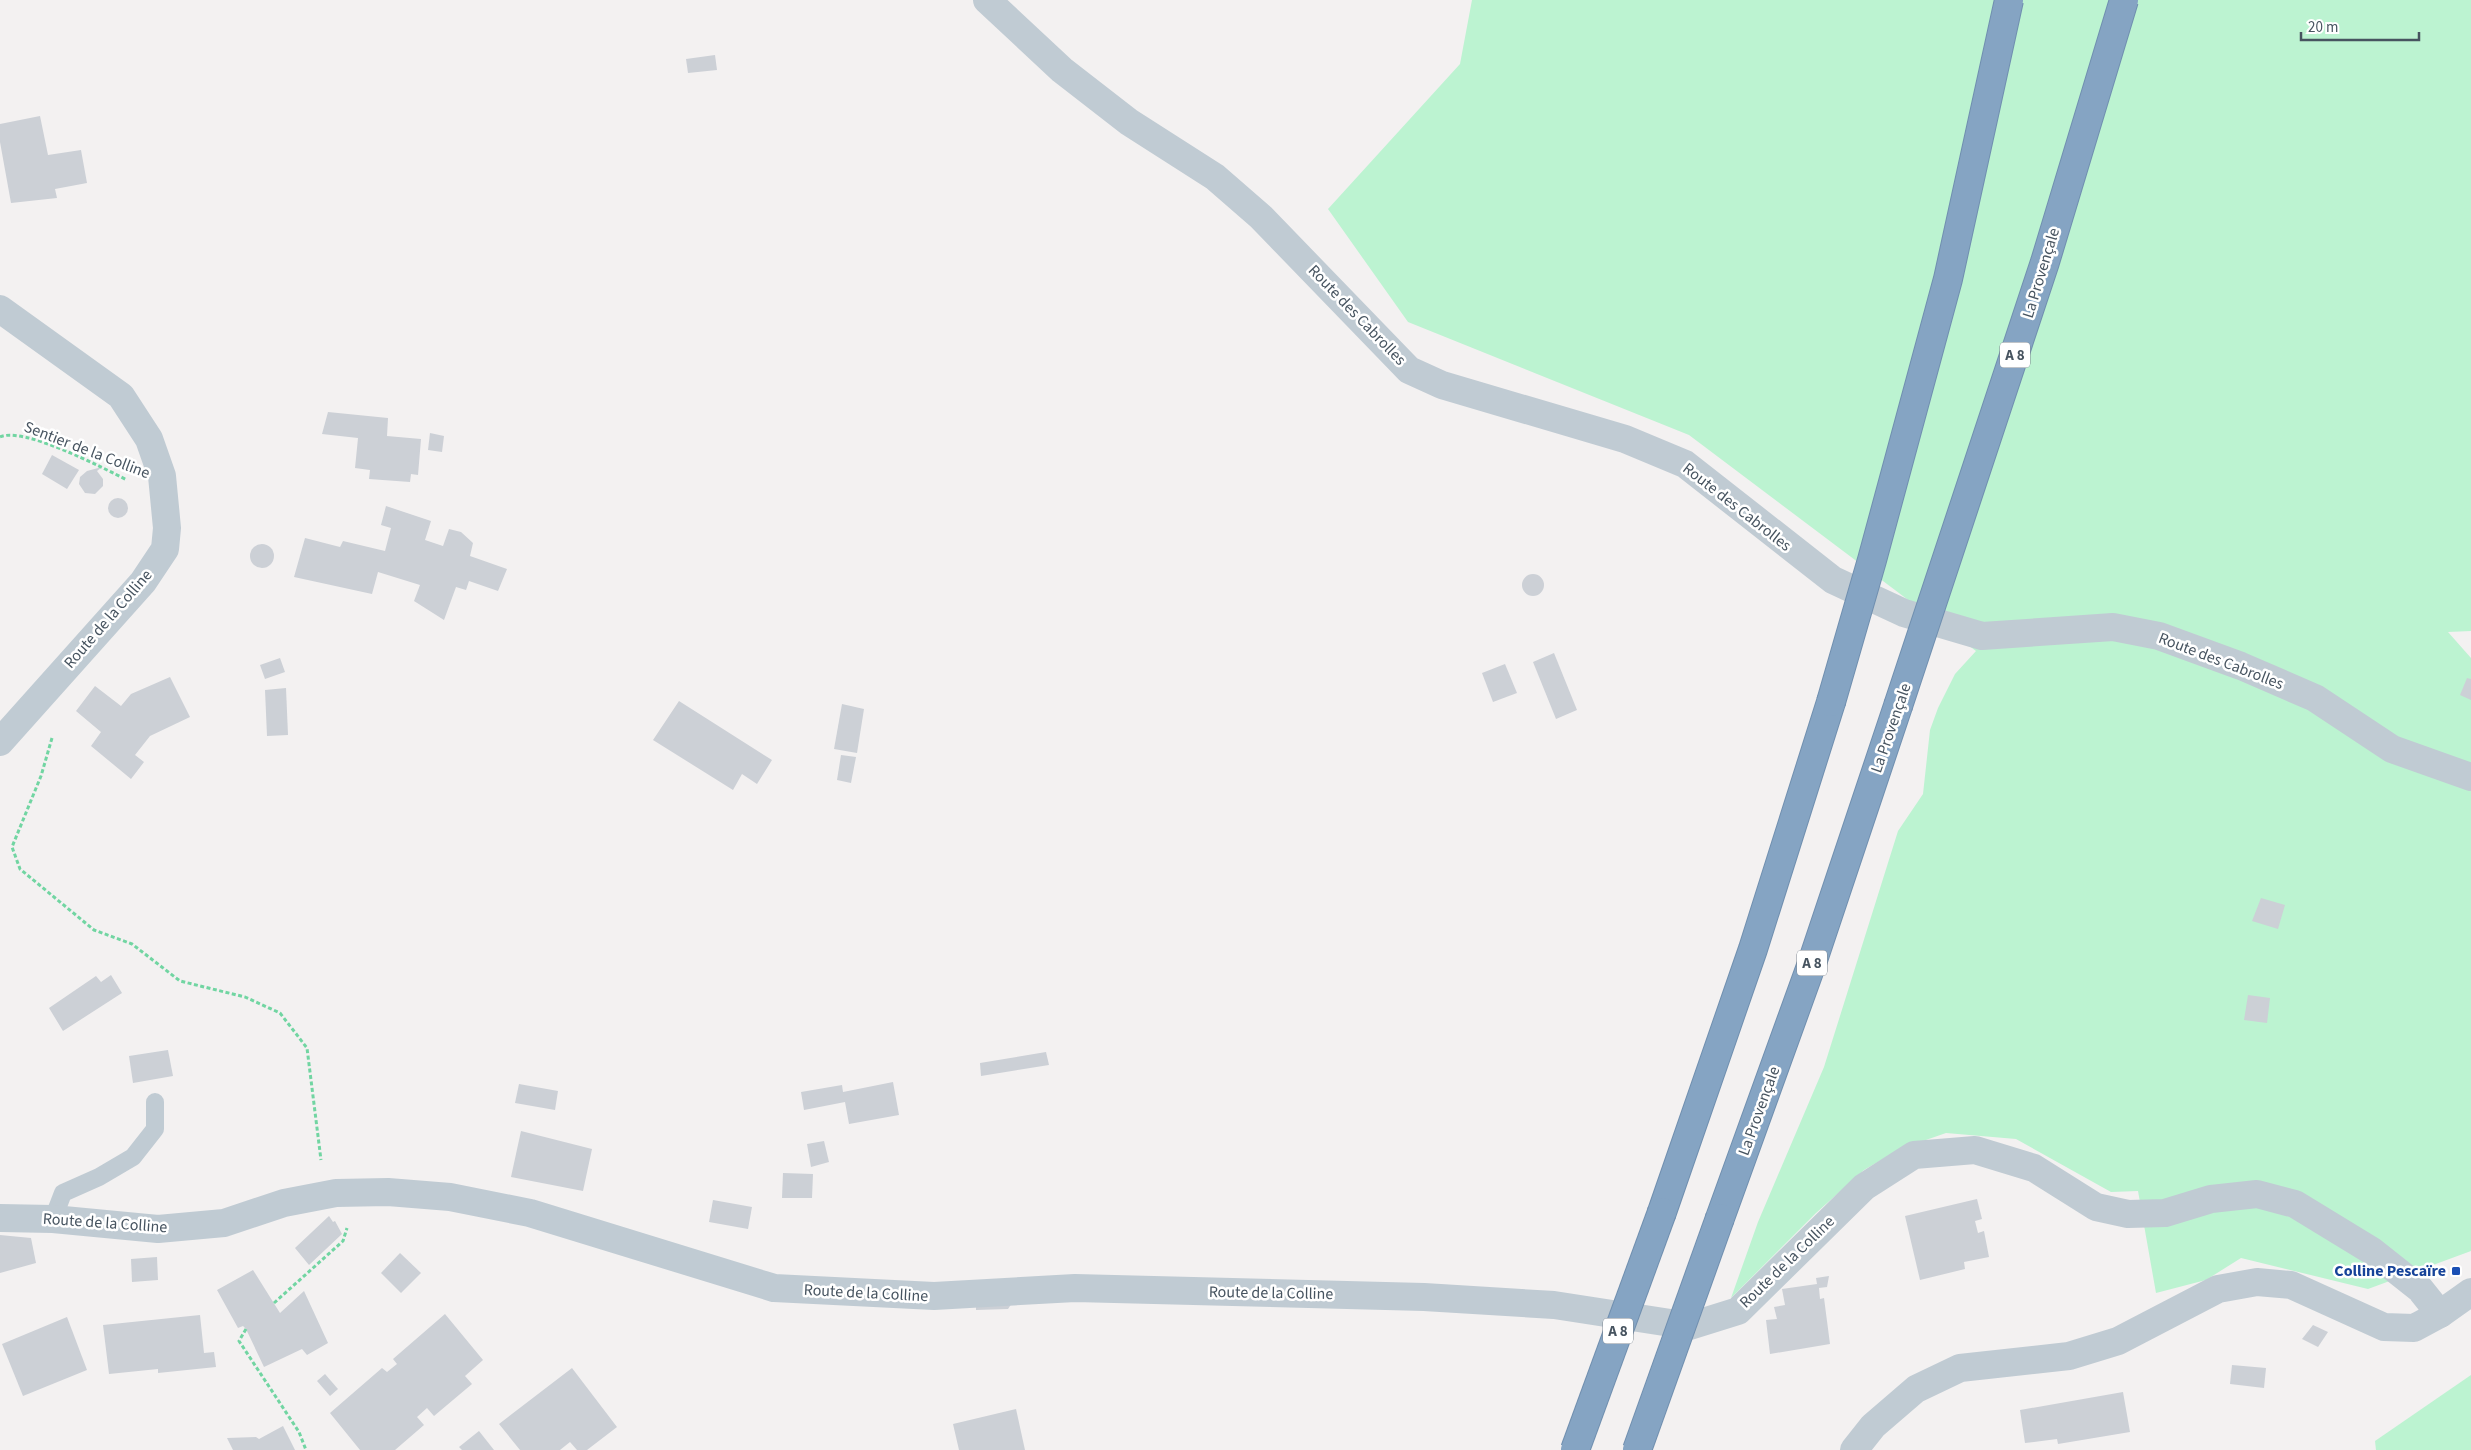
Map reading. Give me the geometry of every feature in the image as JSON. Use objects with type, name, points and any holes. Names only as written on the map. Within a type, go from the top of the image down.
[{"type":"highway","name":"A 8","points":[[1575,1450],[1662,1212],[1753,949],[1831,702],[1872,560],[1948,279],[2009,0]]},
{"type":"highway","name":"La Provençale","points":[[1637,1450],[1807,976],[1898,706],[2045,262],[2124,0]]},
{"type":"street","name":"Route des Cabrolles","points":[[987,0],[1062,70],[1129,122],[1215,177],[1261,217],[1409,370],[1442,386],[1625,439],[1685,464],[1833,580],[1904,613],[1982,636],[2113,627],[2159,636],[2241,666],[2315,698],[2392,749],[2471,777]]},
{"type":"street","name":"Route de la Colline","points":[[0,310],[121,396],[149,439],[162,476],[167,528],[165,549],[143,582],[0,742]]},
{"type":"street","name":"Route de la Colline","points":[[0,1218],[53,1218],[158,1229],[224,1224],[284,1203],[336,1193],[388,1192],[450,1197],[530,1213],[774,1288],[934,1296],[1075,1288],[1424,1297],[1554,1305],[1690,1326],[1738,1311],[1864,1187],[1914,1156],[1975,1150],[2034,1168],[2096,1207],[2128,1214],[2165,1213],[2211,1199],[2257,1194],[2295,1204],[2372,1251],[2420,1289],[2440,1314]]},
{"type":"street","points":[[1854,1450],[1873,1426],[1916,1389],[1960,1368],[2069,1356],[2118,1342],[2218,1289],[2257,1282],[2291,1285],[2384,1327],[2414,1328],[2440,1314],[2471,1292]]},
{"type":"lane","points":[[53,1218],[63,1192],[99,1177],[133,1157],[155,1129],[155,1102]]},
{"type":"path","name":"Sentier de la Colline","points":[[0,437],[8,433],[38,441],[134,483],[165,493]]},
{"type":"path","points":[[54,730],[41,776],[12,847],[20,869],[94,930],[132,944],[180,981],[245,997],[280,1013],[306,1048],[312,1084]]},
{"type":"path","points":[[246,1329],[239,1341],[299,1432],[306,1450]]},
{"type":"green space","points":[[1472,0],[2471,0],[2471,631],[2448,632],[2471,658],[2471,1251],[2368,1289],[2241,1258],[2206,1280],[2156,1293],[2138,1191],[2111,1192],[2016,1139],[1946,1133],[1900,1149],[1864,1170],[1816,1213],[1731,1298],[1758,1222],[1824,1067],[1898,831],[1923,794],[1930,730],[1938,708],[1955,674],[1976,651],[1689,435],[1408,322],[1328,209],[1460,64]]},
{"type":"green space","points":[[2471,1375],[2471,1450],[2376,1450],[2375,1441]]},
{"type":"building","points":[[715,55],[717,70],[688,73],[686,59]]},
{"type":"building","points":[[40,116],[48,155],[81,150],[87,183],[55,189],[57,198],[11,203],[0,142],[0,124]]},
{"type":"building","points":[[328,412],[388,418],[387,436],[421,439],[418,475],[411,474],[410,482],[369,479],[370,470],[355,468],[358,438],[322,434]]},
{"type":"building","points":[[430,433],[444,436],[442,452],[428,450]]},
{"type":"building","points":[[52,455],[79,470],[67,489],[42,474]]},
{"type":"building","points":[[102,467],[97,471],[103,479],[103,486],[95,494],[85,493],[79,484],[80,477],[87,471]]},
{"type":"building","points":[[118,498],[125,501],[128,508],[125,515],[118,518],[111,515],[108,508],[111,501]]},
{"type":"building","points":[[386,506],[431,521],[425,540],[443,546],[449,529],[461,532],[473,543],[470,556],[507,569],[498,591],[469,581],[466,590],[456,587],[444,620],[414,601],[420,585],[378,572],[372,594],[294,577],[305,538],[340,547],[343,541],[385,551],[391,528],[381,525]]},
{"type":"building","points":[[262,544],[271,547],[274,556],[271,565],[262,568],[253,565],[250,556],[253,547]]},
{"type":"building","points":[[1529,574],[1537,574],[1544,581],[1544,589],[1537,596],[1529,596],[1522,589],[1522,581]]},
{"type":"building","points":[[1554,653],[1577,710],[1556,719],[1533,662]]},
{"type":"building","points":[[280,658],[285,672],[265,679],[260,665]]},
{"type":"building","points":[[1505,664],[1517,693],[1493,702],[1482,673]]},
{"type":"building","points":[[170,677],[190,717],[150,736],[135,755],[144,762],[131,779],[91,746],[101,732],[76,711],[95,686],[121,706],[131,694]]},
{"type":"building","points":[[2467,678],[2471,679],[2471,700],[2460,695]]},
{"type":"building","points":[[286,688],[288,735],[267,736],[265,690]]},
{"type":"building","points":[[679,701],[772,760],[757,784],[742,774],[733,790],[653,740]]},
{"type":"building","points":[[842,704],[864,709],[857,753],[834,749]]},
{"type":"building","points":[[841,755],[856,757],[851,783],[837,780]]},
{"type":"building","points":[[2261,898],[2285,905],[2278,929],[2252,921]]},
{"type":"building","points":[[111,975],[122,993],[63,1031],[49,1008],[96,976],[101,982]]},
{"type":"building","points":[[2248,995],[2270,998],[2267,1023],[2244,1020]]},
{"type":"building","points":[[168,1050],[173,1076],[133,1083],[129,1056]]},
{"type":"building","points":[[1046,1052],[1049,1065],[981,1076],[980,1063]]},
{"type":"building","points":[[893,1082],[899,1115],[849,1124],[845,1102],[804,1110],[801,1092],[842,1085],[843,1092]]},
{"type":"building","points":[[519,1084],[558,1091],[555,1110],[515,1103]]},
{"type":"building","points":[[521,1131],[592,1149],[583,1191],[511,1177]]},
{"type":"building","points":[[824,1141],[829,1162],[811,1167],[807,1144]]},
{"type":"building","points":[[783,1173],[813,1174],[812,1198],[782,1198]]},
{"type":"building","points":[[1977,1199],[1982,1219],[1975,1221],[1978,1233],[1984,1231],[1989,1257],[1964,1262],[1965,1269],[1920,1280],[1905,1216]]},
{"type":"building","points":[[713,1200],[752,1207],[748,1229],[709,1222]]},
{"type":"building","points":[[329,1216],[333,1222],[335,1221],[342,1234],[309,1265],[295,1248]]},
{"type":"building","points":[[0,1235],[31,1238],[36,1263],[0,1273]]},
{"type":"building","points":[[400,1253],[421,1273],[401,1293],[381,1273]]},
{"type":"building","points":[[157,1257],[158,1280],[132,1282],[131,1259]]},
{"type":"building","points":[[253,1270],[280,1313],[304,1291],[328,1343],[307,1355],[302,1349],[264,1367],[246,1329],[243,1326],[238,1328],[217,1290]]},
{"type":"building","points":[[1829,1276],[1827,1287],[1819,1288],[1820,1299],[1824,1298],[1830,1344],[1770,1354],[1766,1320],[1777,1319],[1774,1307],[1785,1305],[1782,1289],[1817,1284],[1816,1278]]},
{"type":"building","points":[[1018,1294],[1008,1309],[976,1310],[976,1296]]},
{"type":"building","points":[[445,1314],[483,1360],[465,1376],[472,1384],[434,1416],[427,1408],[417,1417],[424,1425],[395,1450],[360,1450],[330,1413],[382,1368],[387,1372],[397,1364],[393,1359]]},
{"type":"building","points":[[200,1315],[204,1353],[214,1352],[216,1367],[158,1373],[158,1369],[109,1374],[103,1325]]},
{"type":"building","points":[[67,1317],[87,1370],[23,1396],[2,1344]]},
{"type":"building","points":[[2313,1325],[2328,1332],[2318,1347],[2302,1339]]},
{"type":"building","points":[[2232,1365],[2266,1368],[2264,1388],[2230,1384]]},
{"type":"building","points":[[572,1368],[617,1427],[587,1450],[577,1450],[570,1442],[560,1450],[520,1450],[499,1424]]},
{"type":"building","points":[[325,1374],[338,1389],[330,1396],[317,1381]]},
{"type":"building","points":[[2123,1392],[2130,1432],[2058,1444],[2057,1439],[2025,1443],[2020,1410]]},
{"type":"building","points":[[1016,1409],[1025,1450],[959,1450],[953,1424]]},
{"type":"building","points":[[283,1426],[295,1450],[233,1450],[227,1438],[256,1437],[259,1439]]},
{"type":"building","points":[[479,1431],[494,1450],[462,1450],[459,1447]]},
{"type":"place","name":"Colline Pescaïre","points":[[2456,1271]]}]
